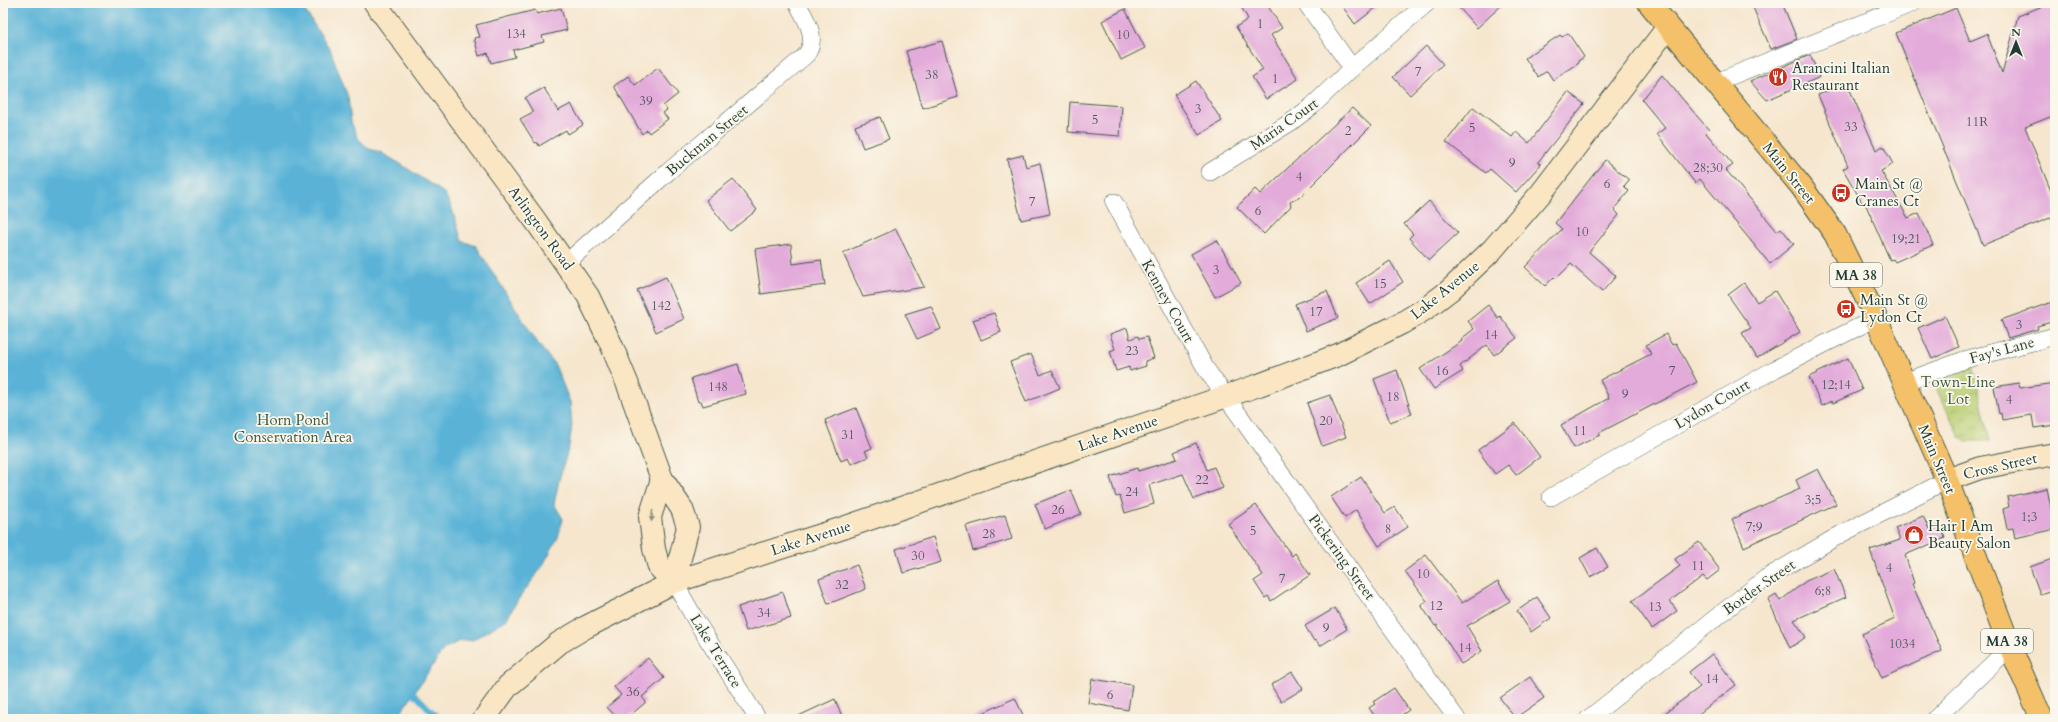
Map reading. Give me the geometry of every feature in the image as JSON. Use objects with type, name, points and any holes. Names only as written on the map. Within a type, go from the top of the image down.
[{"type":"main road","name":"Main Street","points":[[1649,3],[1801,186],[1828,222],[1847,256],[1876,318],[1947,480],[2010,648],[2042,719]]},
{"type":"street","name":"Arlington Road","points":[[374,3],[566,263],[588,296],[611,344],[644,427],[662,479],[682,509],[688,527],[674,582]]},
{"type":"street","name":"Buckman Street","points":[[566,263],[668,172],[806,55],[812,45],[812,37],[808,24],[797,3]]},
{"type":"street","points":[[1306,3],[1352,68]]},
{"type":"street","name":"Maria Court","points":[[1210,172],[1291,122],[1317,102],[1352,68],[1427,3]]},
{"type":"street","points":[[1714,83],[1913,3]]},
{"type":"street","name":"Lake Avenue","points":[[484,719],[508,686],[555,646],[586,627],[674,582],[840,530],[1227,396],[1315,364],[1370,341],[1415,316],[1450,290],[1492,250],[1542,192],[1668,27]]},
{"type":"street","name":"Kenney Court","points":[[1114,202],[1200,360],[1227,396]]},
{"type":"street","name":"Lydon Court","points":[[1551,497],[1768,372],[1876,318]]},
{"type":"street","name":"Fay's Lane","points":[[1904,382],[1964,360],[2055,336]]},
{"type":"street","name":"Pickering Street","points":[[1227,396],[1457,719]]},
{"type":"street","name":"Cross Street","points":[[1947,480],[1980,468],[2055,454]]},
{"type":"street","points":[[662,479],[650,517],[659,567],[674,582]]},
{"type":"street","name":"Border Street","points":[[1588,719],[1766,578],[1843,533],[1947,480]]},
{"type":"street","name":"Lake Terrace","points":[[674,582],[698,624],[758,719]]},
{"type":"street","points":[[1935,719],[2010,648]]},
{"type":"green space","name":"Town-Line Lot","points":[[1973,365],[1990,441],[1966,441],[1960,437],[1932,380]]},
{"type":"water","name":"Horn Pond Conservation Area","points":[[3,3],[300,3],[330,49],[348,97],[351,122],[358,138],[369,149],[380,152],[399,163],[444,193],[451,206],[462,241],[476,246],[539,345],[555,365],[570,402],[572,425],[569,446],[554,504],[563,519],[558,537],[542,567],[517,601],[506,620],[472,640],[459,641],[444,649],[396,719],[3,719]]},
{"type":"building","points":[[1239,3],[1266,3],[1282,28],[1271,35],[1298,79],[1266,99],[1252,77],[1263,70],[1236,27],[1248,19]]},
{"type":"building","points":[[1340,3],[1382,3],[1355,24]]},
{"type":"building","points":[[1455,3],[1504,3],[1477,28]]},
{"type":"building","points":[[1751,3],[1782,3],[1797,39],[1771,49]]},
{"type":"building","points":[[2050,3],[2055,3],[2055,115],[2025,127],[2055,201],[2055,216],[1983,245],[1896,33],[1956,8],[1970,41],[1987,34],[2002,73],[2018,16]]},
{"type":"building","points":[[561,8],[567,30],[542,36],[544,42],[513,50],[515,57],[491,63],[488,53],[479,56],[474,38],[480,37],[476,25],[535,10],[537,14]]},
{"type":"building","points":[[1125,9],[1145,48],[1121,60],[1102,21]]},
{"type":"building","points":[[1568,33],[1584,57],[1578,61],[1579,63],[1553,80],[1547,71],[1538,77],[1525,58],[1560,35],[1562,37]]},
{"type":"building","points":[[942,41],[958,97],[923,108],[906,51]]},
{"type":"building","points":[[1426,46],[1443,64],[1410,95],[1393,77]]},
{"type":"building","name":"Arancini Italian Restaurant","points":[[1810,55],[1820,77],[1767,100],[1750,81]]},
{"type":"building","points":[[658,68],[678,94],[663,106],[667,110],[663,113],[668,119],[649,133],[647,130],[642,134],[614,86],[628,76],[635,85]]},
{"type":"building","points":[[1662,75],[1709,130],[1706,133],[1733,165],[1726,170],[1777,231],[1781,228],[1794,244],[1770,264],[1700,179],[1695,183],[1657,134],[1665,128],[1642,100]]},
{"type":"building","points":[[1196,81],[1222,121],[1199,135],[1174,95]]},
{"type":"building","points":[[1847,83],[1876,150],[1883,146],[1893,164],[1881,171],[1908,218],[1919,213],[1933,245],[1895,262],[1893,259],[1890,260],[1865,203],[1863,204],[1843,169],[1848,166],[1818,95]]},
{"type":"building","points":[[544,88],[558,111],[571,104],[583,125],[568,134],[566,130],[539,146],[537,142],[535,143],[520,119],[533,112],[525,98]]},
{"type":"building","points":[[1568,92],[1584,104],[1538,162],[1541,164],[1516,192],[1490,169],[1486,173],[1446,142],[1473,107],[1512,137],[1516,132],[1529,143]]},
{"type":"building","points":[[1070,102],[1122,106],[1120,136],[1068,132]]},
{"type":"building","points":[[1352,108],[1371,126],[1300,197],[1290,202],[1291,206],[1264,234],[1237,207],[1255,189],[1260,194]]},
{"type":"building","points":[[880,117],[889,139],[863,148],[855,126]]},
{"type":"building","points":[[1023,155],[1026,167],[1040,163],[1050,214],[1021,220],[1007,159]]},
{"type":"building","points":[[1605,160],[1629,180],[1624,186],[1629,191],[1614,209],[1619,215],[1589,252],[1616,276],[1602,292],[1571,264],[1556,279],[1554,277],[1545,286],[1525,267],[1562,229],[1555,223]]},
{"type":"building","points":[[733,179],[757,210],[730,231],[706,200]]},
{"type":"building","points":[[1429,201],[1458,233],[1429,260],[1409,238],[1413,234],[1404,224]]},
{"type":"building","points":[[896,229],[924,287],[863,297],[843,253]]},
{"type":"building","points":[[1217,240],[1241,283],[1215,297],[1191,254]]},
{"type":"building","points":[[791,244],[793,264],[821,260],[825,285],[761,294],[755,249]]},
{"type":"building","points":[[1390,261],[1403,282],[1370,304],[1356,283]]},
{"type":"building","points":[[666,277],[684,319],[656,332],[637,290]]},
{"type":"building","points":[[1744,283],[1757,302],[1775,291],[1800,332],[1757,358],[1742,333],[1751,328],[1728,295]]},
{"type":"building","points":[[1327,291],[1338,318],[1306,331],[1295,304]]},
{"type":"building","points":[[2055,301],[2055,321],[2037,326],[2038,329],[2008,338],[2001,320]]},
{"type":"building","points":[[1488,305],[1498,318],[1500,316],[1517,338],[1494,355],[1487,345],[1460,366],[1463,371],[1434,389],[1420,369],[1462,341],[1461,339],[1474,329],[1468,321]]},
{"type":"building","points":[[931,306],[941,329],[917,339],[905,314]]},
{"type":"building","points":[[994,313],[1001,332],[981,340],[973,320]]},
{"type":"building","points":[[1945,316],[1959,347],[1932,359],[1918,328]]},
{"type":"building","points":[[1127,328],[1130,339],[1138,336],[1139,339],[1147,337],[1154,358],[1145,361],[1146,366],[1130,371],[1129,367],[1116,371],[1110,351],[1115,349],[1110,334]]},
{"type":"building","points":[[1666,334],[1672,345],[1676,343],[1697,382],[1599,433],[1600,435],[1574,448],[1561,425],[1609,398],[1600,380],[1651,354],[1646,345]]},
{"type":"building","points":[[1031,354],[1040,375],[1052,370],[1060,388],[1026,402],[1010,362]]},
{"type":"building","points":[[1848,358],[1862,390],[1833,403],[1832,401],[1822,406],[1809,377]]},
{"type":"building","points":[[738,364],[746,394],[703,406],[701,401],[698,402],[691,378]]},
{"type":"building","points":[[1397,370],[1412,414],[1390,422],[1374,379]]},
{"type":"building","points":[[2019,383],[2020,388],[2055,383],[2055,425],[2034,428],[2032,415],[2002,420],[2001,413],[1999,414],[1994,387]]},
{"type":"building","points":[[1330,395],[1346,437],[1322,446],[1307,403]]},
{"type":"building","points":[[856,408],[872,448],[865,451],[868,457],[851,464],[848,458],[841,461],[825,420]]},
{"type":"building","points":[[1515,423],[1540,457],[1516,475],[1508,465],[1495,474],[1478,450]]},
{"type":"building","points":[[1196,443],[1207,470],[1214,467],[1223,488],[1194,499],[1183,474],[1149,485],[1154,504],[1125,513],[1120,496],[1116,497],[1110,477],[1137,468],[1138,471],[1177,459],[1174,452]]},
{"type":"building","points":[[1818,469],[1836,504],[1744,547],[1732,519],[1800,489],[1796,480]]},
{"type":"building","points":[[1361,477],[1385,513],[1395,507],[1408,527],[1379,546],[1356,510],[1345,518],[1331,497]]},
{"type":"building","points":[[2047,488],[2055,529],[2015,538],[2013,528],[2007,529],[2003,509],[2009,507],[2007,497]]},
{"type":"building","points":[[1071,490],[1081,514],[1045,529],[1035,504]]},
{"type":"building","points":[[1256,505],[1292,556],[1295,553],[1310,575],[1271,601],[1268,596],[1265,598],[1254,581],[1263,575],[1228,524]]},
{"type":"building","points":[[1005,515],[1012,539],[973,551],[966,526]]},
{"type":"building","points":[[1923,516],[1929,529],[1940,525],[1945,538],[1905,555],[1914,583],[1912,584],[1942,651],[1882,678],[1862,634],[1895,619],[1870,550],[1900,540],[1895,528]]},
{"type":"building","points":[[933,537],[941,562],[903,573],[896,549]]},
{"type":"building","points":[[1699,542],[1720,570],[1707,580],[1703,576],[1670,601],[1677,611],[1652,629],[1632,601],[1680,566],[1675,559]]},
{"type":"building","points":[[1597,548],[1608,567],[1590,577],[1580,558]]},
{"type":"building","points":[[1426,555],[1462,603],[1498,581],[1510,601],[1467,626],[1482,651],[1461,664],[1437,625],[1435,626],[1421,605],[1427,601],[1405,571]]},
{"type":"building","points":[[2055,558],[2055,589],[2040,594],[2030,567]]},
{"type":"building","points":[[857,565],[866,589],[828,604],[819,579]]},
{"type":"building","points":[[1834,569],[1846,597],[1794,620],[1806,637],[1790,648],[1768,599],[1776,594],[1780,601],[1806,581]]},
{"type":"building","points":[[783,592],[791,618],[746,631],[738,607]]},
{"type":"building","points":[[1537,597],[1551,618],[1531,632],[1517,611]]},
{"type":"building","points":[[1335,608],[1347,629],[1320,646],[1316,640],[1314,641],[1305,626]]},
{"type":"building","points":[[1712,654],[1736,685],[1692,719],[1657,719],[1700,687],[1689,672]]},
{"type":"building","points":[[648,658],[664,678],[642,697],[646,702],[626,719],[618,719],[607,707],[621,695],[614,687]]},
{"type":"building","points":[[1292,672],[1303,689],[1281,702],[1271,685]]},
{"type":"building","points":[[1530,677],[1544,698],[1515,718],[1500,698]]},
{"type":"building","points":[[1092,679],[1132,685],[1128,710],[1088,703]]},
{"type":"building","points":[[1394,688],[1409,710],[1396,719],[1377,719],[1369,708],[1375,704],[1373,702]]},
{"type":"building","points":[[1015,698],[1025,719],[970,719]]},
{"type":"building","points":[[835,699],[843,719],[792,719]]},
{"type":"waterway","points":[[414,694],[441,719]]},
{"type":"place","name":"Arancini Italian Restaurant","points":[[1778,77]]},
{"type":"place","name":"Main St @ Cranes Ct","points":[[1841,193]]},
{"type":"place","name":"Main St @ Lydon Ct","points":[[1846,309]]},
{"type":"place","name":"Hair I Am Beauty Salon","points":[[1914,535]]}]
